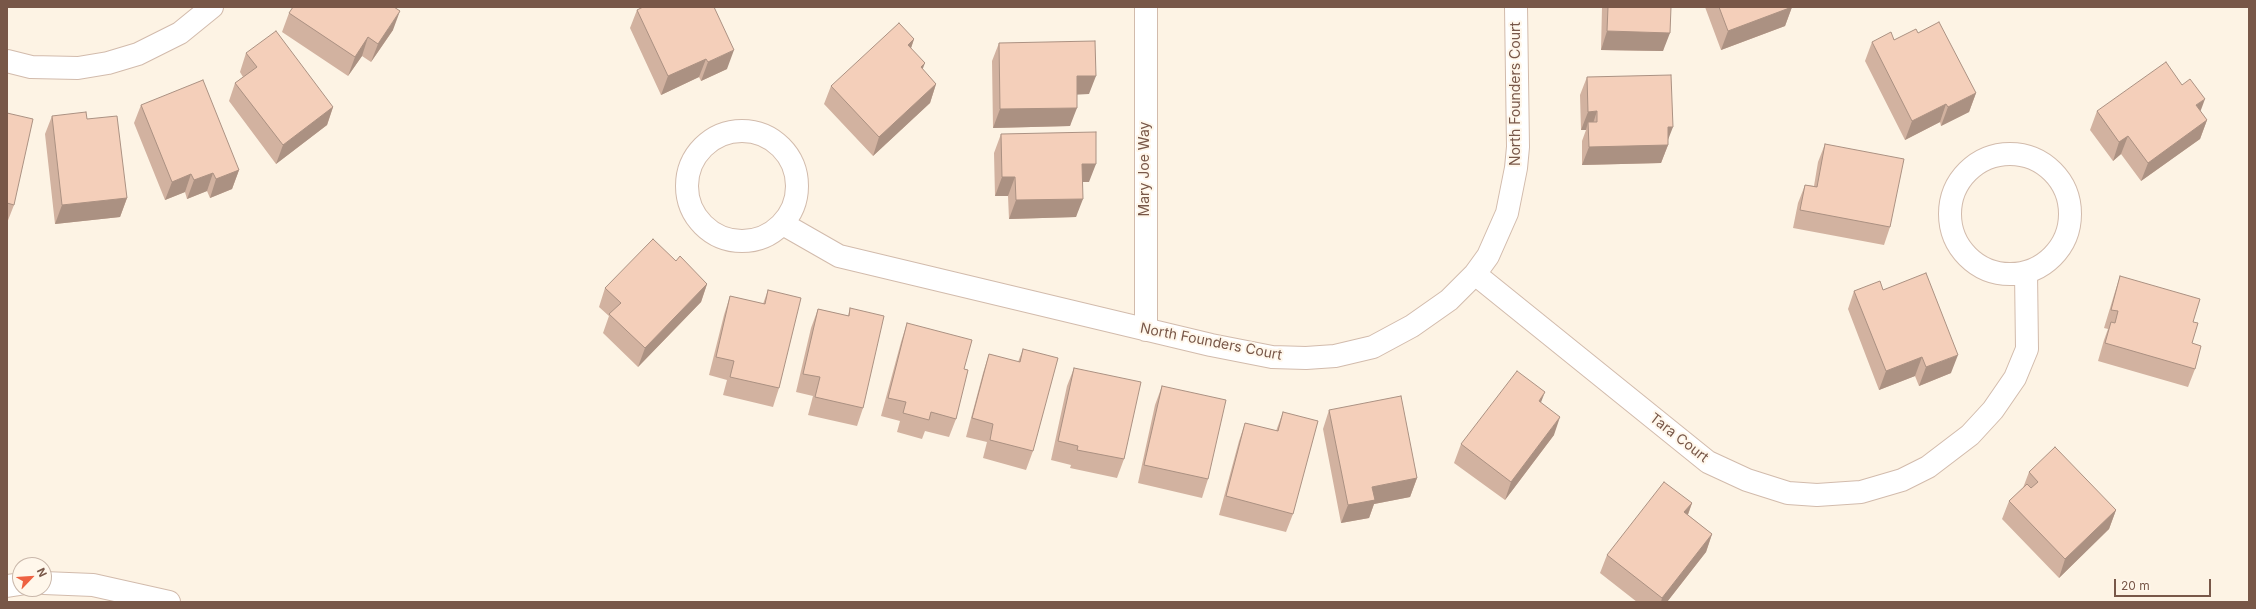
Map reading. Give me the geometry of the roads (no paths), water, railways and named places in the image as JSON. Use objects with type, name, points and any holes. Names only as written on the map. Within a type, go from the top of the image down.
[{"type":"street","points":[[7,61],[31,67],[78,68],[108,63],[138,54],[180,33],[212,7]]},
{"type":"street","name":"Mary Joe Way","points":[[1146,7],[1146,330]]},
{"type":"street","name":"North Founders Court","points":[[782,224],[839,256],[1146,330],[1272,357],[1336,356],[1373,347],[1412,326],[1449,300],[1475,274],[1488,256],[1507,214],[1516,168],[1516,7]]},
{"type":"street","points":[[741,130],[762,134],[780,145],[793,163],[798,184],[794,206],[782,224],[765,237],[743,241],[722,238],[704,226],[691,208],[686,187],[690,166],[702,147],[720,135],[741,130]]},
{"type":"street","points":[[2018,154],[2040,161],[2058,177],[2069,198],[2070,222],[2062,244],[2047,262],[2026,272],[2002,274],[1980,266],[1962,251],[1952,230],[1950,206],[1958,184],[1973,166],[1994,156],[2018,154]]},
{"type":"street","name":"Tara Court","points":[[1475,274],[1708,462],[1747,480],[1788,493],[1818,496],[1861,492],[1902,480],[1928,466],[1970,435],[1993,410],[2015,378],[2028,349],[2026,272]]},
{"type":"street","points":[[52,583],[93,586],[169,602]]}]
